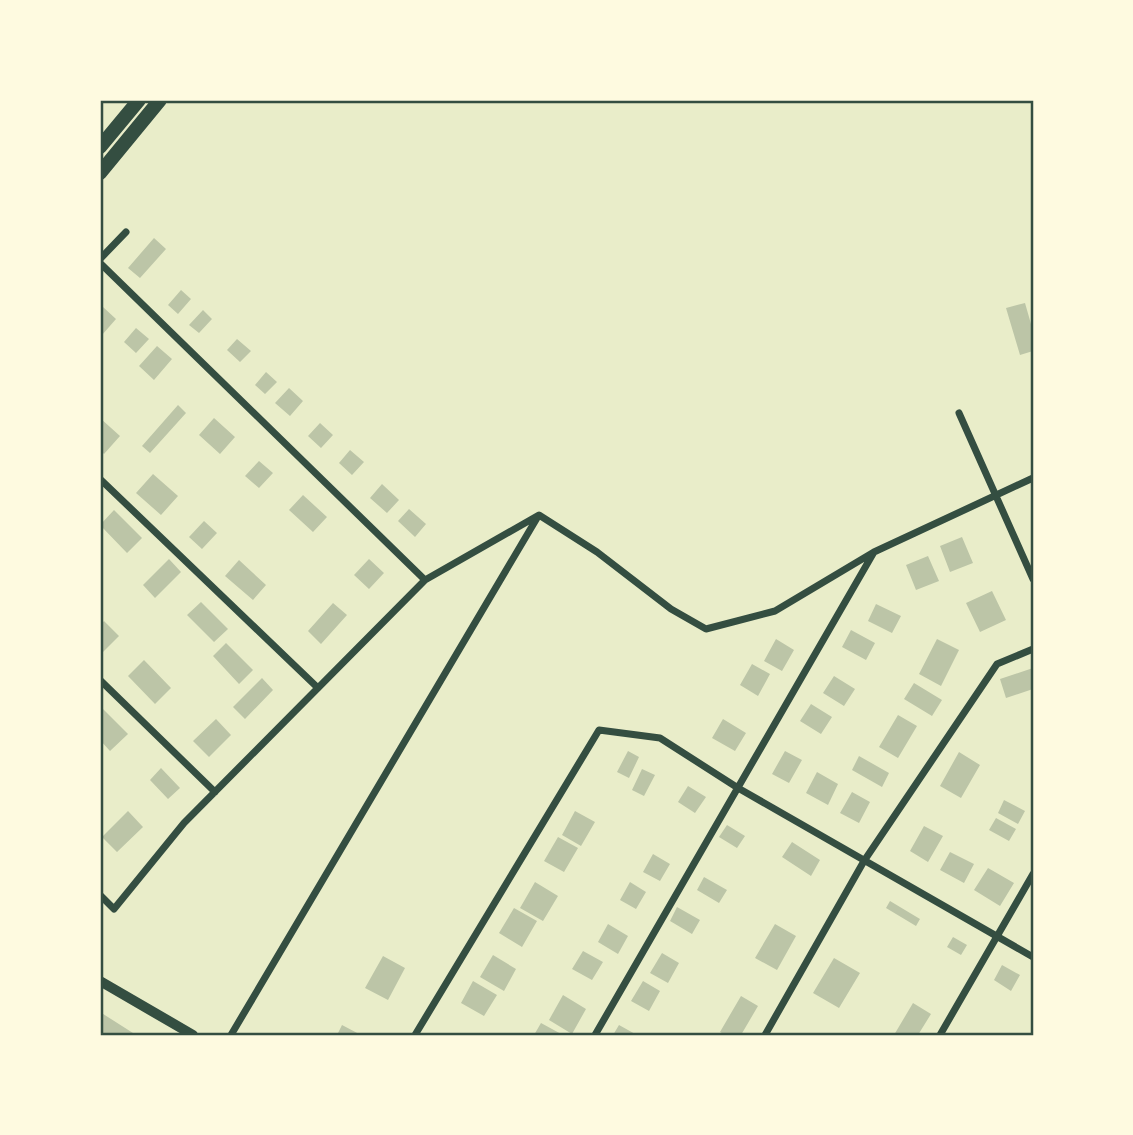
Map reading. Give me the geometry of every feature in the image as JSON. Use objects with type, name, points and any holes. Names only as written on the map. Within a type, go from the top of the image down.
[{"type":"main road","points":[[100,147],[139,100]]},
{"type":"main road","points":[[100,173],[160,100]]},
{"type":"street","points":[[126,232],[100,261],[425,580]]},
{"type":"street","points":[[959,412],[1033,579]]},
{"type":"street","points":[[539,515],[597,552],[671,610],[706,629],[775,611],[874,552],[995,493],[1033,478]]},
{"type":"street","points":[[100,480],[318,688]]},
{"type":"street","points":[[100,895],[114,909],[184,823],[425,580],[539,515]]},
{"type":"street","points":[[231,1035],[539,515]]},
{"type":"street","points":[[595,1035],[874,552]]},
{"type":"street","points":[[765,1035],[864,861],[997,664],[1033,649]]},
{"type":"street","points":[[100,680],[215,792]]},
{"type":"street","points":[[415,1035],[599,730],[660,738],[738,788],[1033,957]]},
{"type":"street","points":[[940,1035],[1033,874]]},
{"type":"street","points":[[100,981],[193,1035]]},
{"type":"building","points":[[154,238],[166,249],[140,278],[128,268]]},
{"type":"building","points":[[181,290],[191,299],[178,314],[168,305]]},
{"type":"building","points":[[1025,303],[1033,331],[1033,351],[1020,355],[1006,308]]},
{"type":"building","points":[[103,307],[116,319],[102,335],[100,311]]},
{"type":"building","points":[[203,310],[212,319],[199,333],[189,325]]},
{"type":"building","points":[[136,328],[149,339],[136,353],[124,342]]},
{"type":"building","points":[[237,339],[251,351],[240,362],[227,350]]},
{"type":"building","points":[[157,346],[172,359],[154,380],[139,366]]},
{"type":"building","points":[[266,372],[277,382],[265,394],[255,385]]},
{"type":"building","points":[[289,388],[303,401],[290,416],[275,403]]},
{"type":"building","points":[[178,405],[186,413],[150,453],[142,446]]},
{"type":"building","points":[[100,418],[120,436],[104,454],[100,450]]},
{"type":"building","points":[[214,418],[235,437],[220,454],[199,435]]},
{"type":"building","points":[[320,423],[333,435],[321,448],[308,436]]},
{"type":"building","points":[[350,450],[364,462],[352,475],[339,463]]},
{"type":"building","points":[[259,461],[273,473],[259,488],[245,476]]},
{"type":"building","points":[[153,474],[178,496],[161,515],[136,493]]},
{"type":"building","points":[[382,484],[399,500],[387,513],[370,498]]},
{"type":"building","points":[[303,495],[327,517],[313,532],[289,510]]},
{"type":"building","points":[[409,509],[426,524],[415,537],[398,521]]},
{"type":"building","points":[[114,510],[142,538],[127,553],[100,525]]},
{"type":"building","points":[[204,521],[217,533],[202,549],[189,537]]},
{"type":"building","points":[[962,537],[973,563],[950,572],[940,546]]},
{"type":"building","points":[[928,556],[939,581],[916,590],[906,565]]},
{"type":"building","points":[[169,559],[181,572],[155,598],[143,585]]},
{"type":"building","points":[[369,559],[384,573],[369,589],[354,575]]},
{"type":"building","points":[[239,560],[266,585],[253,600],[225,576]]},
{"type":"building","points":[[992,591],[1006,620],[980,632],[966,603]]},
{"type":"building","points":[[201,602],[228,629],[214,642],[187,615]]},
{"type":"building","points":[[333,603],[347,615],[321,644],[308,631]]},
{"type":"building","points":[[876,604],[901,616],[892,633],[868,621]]},
{"type":"building","points":[[104,621],[119,636],[101,654],[100,626]]},
{"type":"building","points":[[851,630],[875,643],[866,660],[842,647]]},
{"type":"building","points":[[776,639],[794,650],[782,671],[764,661]]},
{"type":"building","points":[[937,639],[959,650],[941,686],[919,674]]},
{"type":"building","points":[[226,643],[253,670],[239,684],[213,656]]},
{"type":"building","points":[[144,660],[171,688],[155,704],[128,676]]},
{"type":"building","points":[[752,664],[770,674],[758,696],[740,685]]},
{"type":"building","points":[[1033,668],[1033,689],[1006,698],[1000,679]]},
{"type":"building","points":[[834,676],[855,689],[844,706],[823,693]]},
{"type":"building","points":[[262,678],[273,690],[245,719],[233,707]]},
{"type":"building","points":[[914,683],[942,700],[932,716],[904,699]]},
{"type":"building","points":[[811,704],[832,717],[821,734],[800,721]]},
{"type":"building","points":[[101,707],[128,734],[110,751],[100,740]]},
{"type":"building","points":[[898,715],[917,726],[898,758],[879,747]]},
{"type":"building","points":[[216,719],[231,735],[209,757],[193,741]]},
{"type":"building","points":[[723,719],[746,733],[735,751],[712,738]]},
{"type":"building","points":[[628,751],[639,757],[629,778],[617,772]]},
{"type":"building","points":[[785,751],[802,760],[789,783],[772,774]]},
{"type":"building","points":[[959,752],[980,765],[961,798],[940,786]]},
{"type":"building","points":[[859,756],[889,773],[882,787],[852,770]]},
{"type":"building","points":[[161,768],[180,788],[168,799],[150,780]]},
{"type":"building","points":[[642,769],[655,775],[644,796],[632,790]]},
{"type":"building","points":[[817,772],[838,784],[828,805],[806,793]]},
{"type":"building","points":[[688,786],[706,797],[695,813],[678,802]]},
{"type":"building","points":[[852,792],[870,802],[859,823],[840,813]]},
{"type":"building","points":[[1004,800],[1025,811],[1018,824],[998,813]]},
{"type":"building","points":[[128,811],[143,827],[117,852],[102,837]]},
{"type":"building","points":[[575,811],[595,822],[581,846],[562,835]]},
{"type":"building","points":[[996,818],[1016,829],[1009,841],[989,830]]},
{"type":"building","points":[[727,825],[745,836],[737,848],[719,837]]},
{"type":"building","points":[[924,826],[943,836],[928,862],[910,851]]},
{"type":"building","points":[[558,837],[578,848],[564,872],[544,861]]},
{"type":"building","points":[[792,842],[820,860],[811,876],[782,857]]},
{"type":"building","points":[[950,852],[974,864],[964,883],[940,870]]},
{"type":"building","points":[[653,854],[670,864],[660,881],[643,872]]},
{"type":"building","points":[[988,868],[1014,883],[1000,906],[974,890]]},
{"type":"building","points":[[704,877],[727,890],[719,903],[697,890]]},
{"type":"building","points":[[535,882],[558,896],[543,921],[520,908]]},
{"type":"building","points":[[630,882],[646,892],[636,909],[620,900]]},
{"type":"building","points":[[890,901],[920,919],[916,926],[886,908]]},
{"type":"building","points":[[677,907],[700,920],[692,934],[670,921]]},
{"type":"building","points":[[514,908],[537,921],[522,947],[499,933]]},
{"type":"building","points":[[608,924],[628,936],[618,954],[598,942]]},
{"type":"building","points":[[775,924],[796,936],[777,970],[755,958]]},
{"type":"building","points":[[953,937],[967,945],[961,955],[947,947]]},
{"type":"building","points":[[583,951],[603,962],[592,980],[572,969]]},
{"type":"building","points":[[662,953],[679,963],[668,983],[650,973]]},
{"type":"building","points":[[493,955],[516,969],[504,991],[480,977]]},
{"type":"building","points":[[383,956],[405,968],[388,1000],[365,988]]},
{"type":"building","points":[[834,958],[860,973],[839,1008],[813,993]]},
{"type":"building","points":[[1002,965],[1020,975],[1011,991],[994,980]]},
{"type":"building","points":[[473,981],[497,995],[484,1016],[461,1003]]},
{"type":"building","points":[[643,981],[660,991],[649,1011],[631,1001]]},
{"type":"building","points":[[563,995],[586,1009],[572,1034],[549,1020]]},
{"type":"building","points":[[741,996],[758,1006],[741,1035],[725,1035],[720,1032]]},
{"type":"building","points":[[913,1003],[931,1014],[918,1035],[894,1035]]},
{"type":"building","points":[[100,1012],[133,1033],[132,1035],[100,1035]]},
{"type":"building","points":[[541,1023],[563,1035],[534,1035]]},
{"type":"building","points":[[342,1025],[361,1035],[337,1035]]},
{"type":"building","points":[[619,1025],[637,1035],[613,1035]]}]
